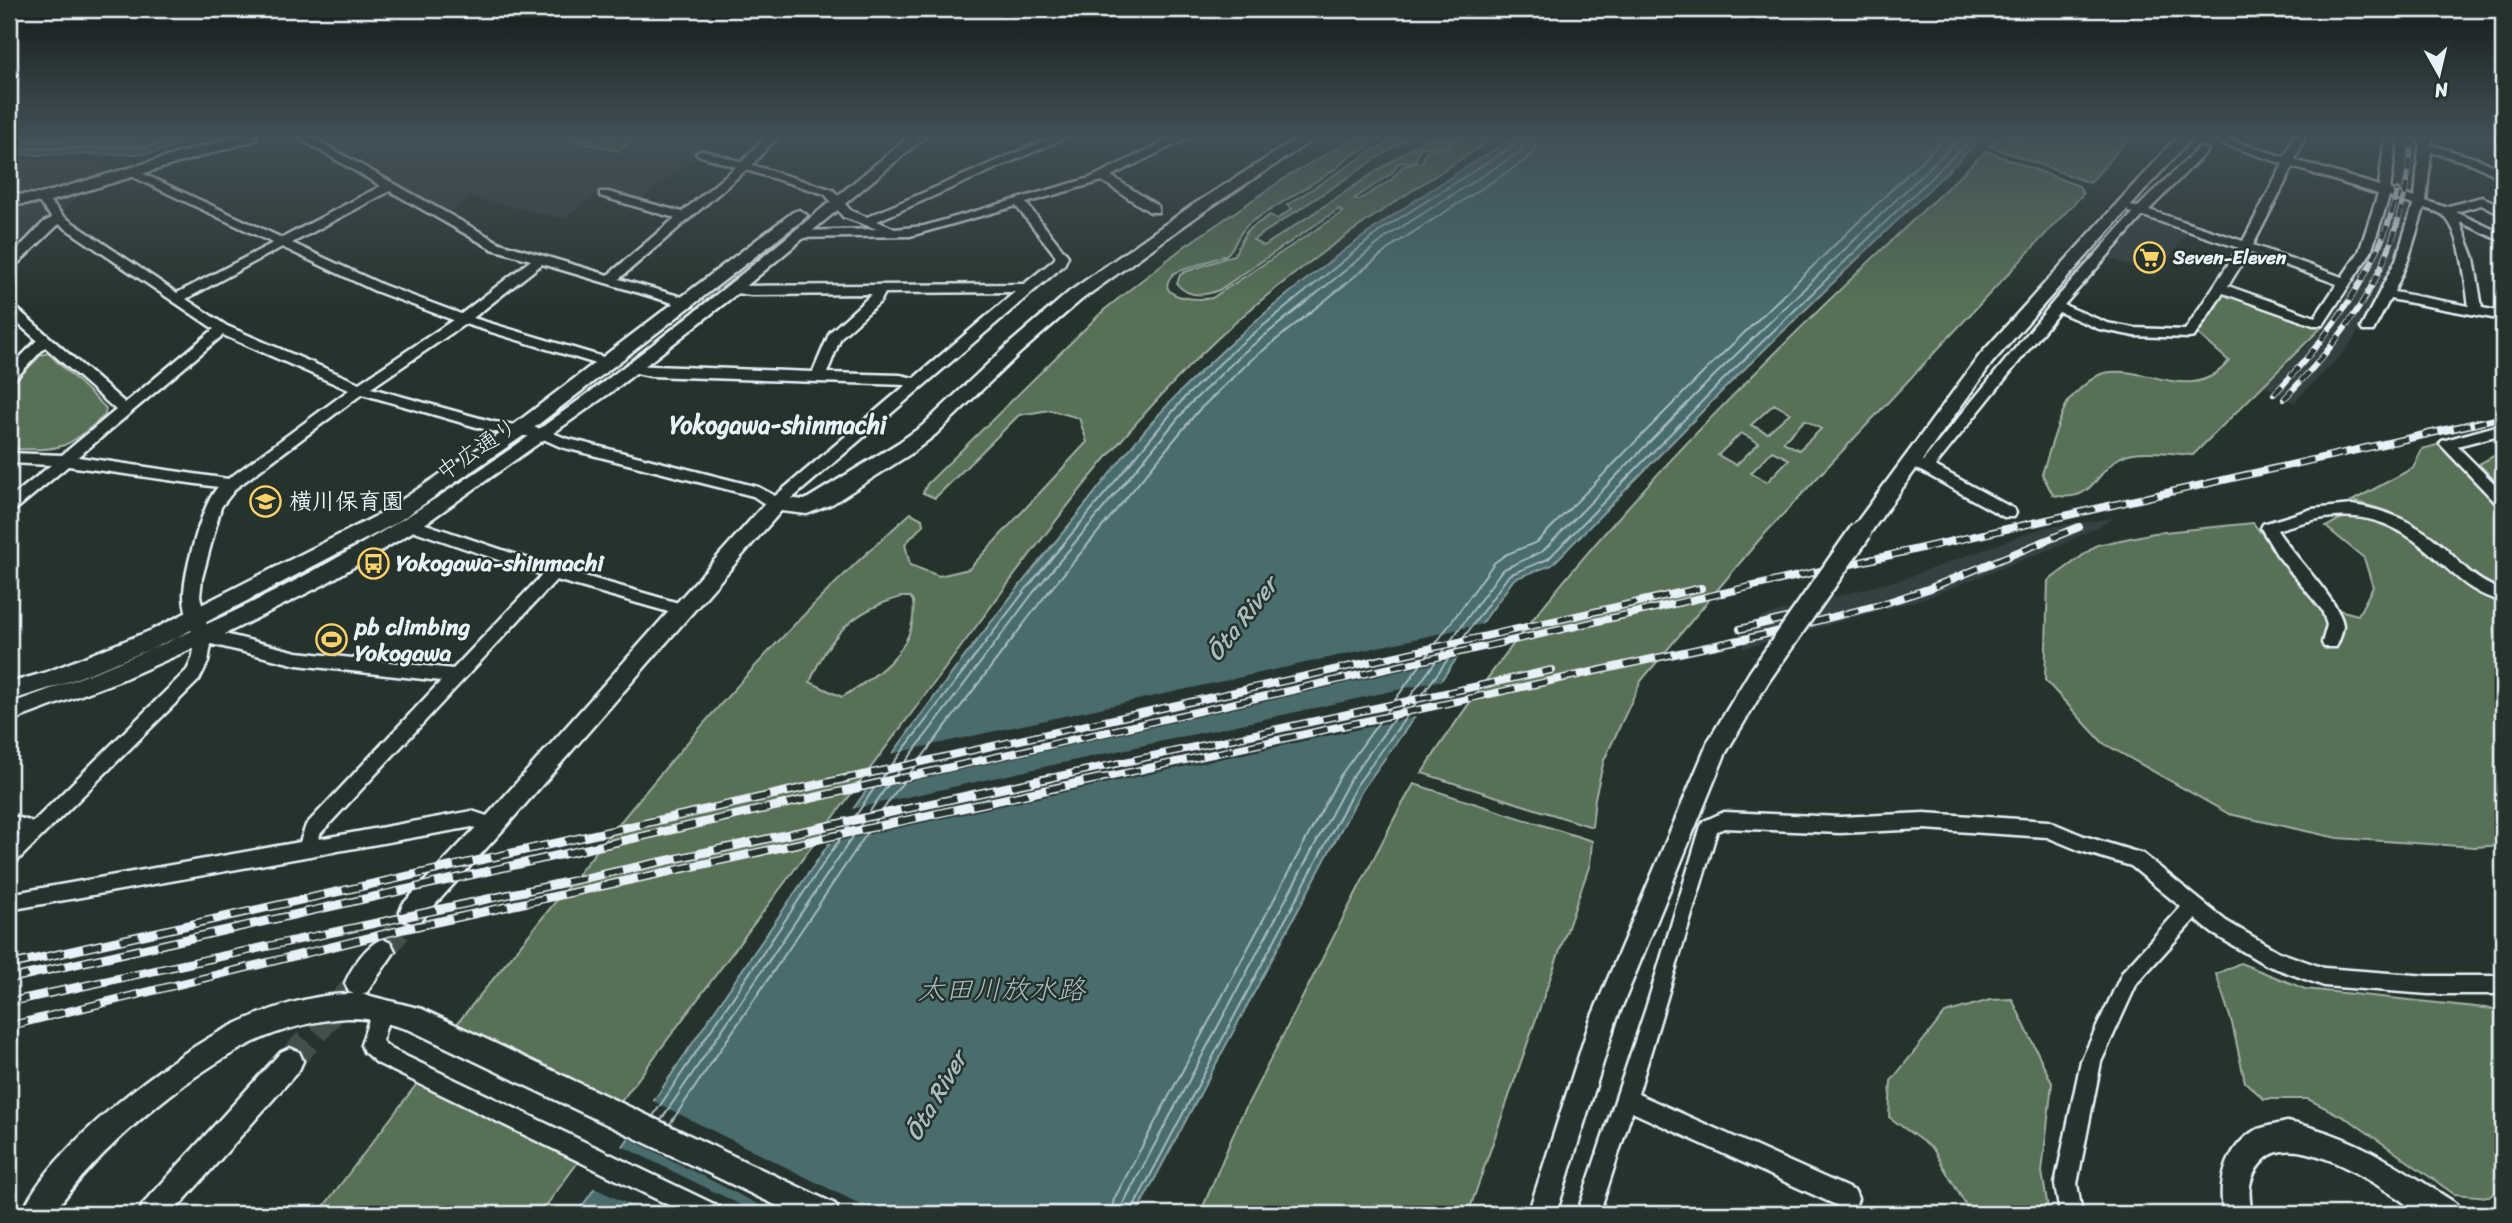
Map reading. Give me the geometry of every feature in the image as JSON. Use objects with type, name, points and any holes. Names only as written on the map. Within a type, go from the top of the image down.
[{"type":"street","points":[[9,200],[42,199],[58,194]]},
{"type":"street","points":[[179,194],[379,288],[463,319],[608,363]]},
{"type":"street","points":[[177,298],[375,194]]},
{"type":"street","points":[[401,194],[496,246],[688,303]]},
{"type":"street","points":[[604,194],[685,217]]},
{"type":"street","points":[[611,279],[711,194]]},
{"type":"street","points":[[823,194],[833,198],[848,214],[888,227],[891,232]]},
{"type":"street","points":[[9,692],[200,626],[389,518],[519,430],[837,194]]},
{"type":"street","name":"中広通り","points":[[9,713],[200,626],[278,599],[411,523],[544,434],[632,368],[797,235],[838,194]]},
{"type":"street","points":[[870,220],[930,194]]},
{"type":"street","points":[[797,235],[926,229],[1047,194]]},
{"type":"street","points":[[1130,194],[1154,209]]},
{"type":"street","points":[[42,199],[59,219],[222,328],[360,389],[494,427],[544,434],[561,442],[758,492],[776,504],[807,507],[825,499],[929,430],[1015,348],[1075,296],[1220,194]]},
{"type":"street","points":[[1918,464],[1986,359],[2133,194]]},
{"type":"street","points":[[1542,1214],[1602,1021],[1717,747],[1759,677],[1861,531],[2159,194]]},
{"type":"street","points":[[2057,307],[2105,326],[2134,331],[2189,334],[2248,247],[2274,194]]},
{"type":"street","points":[[2384,194],[2445,211],[2503,238]]},
{"type":"street","points":[[2222,288],[2318,322],[2365,252],[2384,194]]},
{"type":"street","points":[[2368,328],[2388,295],[2408,247],[2419,194]]},
{"type":"street","points":[[2445,211],[2483,201],[2503,210]]},
{"type":"street","points":[[412,912],[494,825],[776,504],[1060,262],[1062,256],[1020,203]]},
{"type":"street","points":[[2122,206],[2345,282]]},
{"type":"street","points":[[2445,211],[2454,221],[2465,244],[2476,312]]},
{"type":"street","points":[[9,265],[48,225],[59,219]]},
{"type":"street","points":[[9,857],[193,675],[201,663],[200,626],[191,592],[216,500],[231,484],[360,389],[463,319],[539,260]]},
{"type":"street","points":[[732,289],[1027,288]]},
{"type":"street","points":[[818,377],[835,335],[875,299],[881,289]]},
{"type":"street","points":[[2388,295],[2503,316]]},
{"type":"street","points":[[9,309],[124,409]]},
{"type":"street","points":[[9,507],[222,328]]},
{"type":"street","points":[[9,377],[44,340]]},
{"type":"street","points":[[632,368],[650,372],[900,379],[916,383]]},
{"type":"street","points":[[2503,429],[2447,444],[2503,501]]},
{"type":"street","points":[[9,457],[63,460],[231,484]]},
{"type":"street","points":[[1918,464],[2009,513]]},
{"type":"street","points":[[2330,643],[2335,625],[2329,608],[2282,551],[2268,528],[2292,519],[2345,508],[2371,511],[2404,526],[2431,544],[2468,583],[2481,591],[2503,596]]},
{"type":"street","points":[[411,523],[553,573],[683,610]]},
{"type":"street","points":[[307,848],[312,830],[553,573]]},
{"type":"street","points":[[200,626],[226,643],[301,658],[457,676]]},
{"type":"street","points":[[9,902],[472,819],[494,825]]},
{"type":"street","points":[[1588,1214],[1710,826],[1724,820],[1840,825],[1924,821],[2048,829],[2081,843],[2137,860],[2219,927],[2273,959],[2323,977],[2428,985],[2503,985]]},
{"type":"street","points":[[9,823],[35,830]]},
{"type":"street","points":[[2071,1214],[2066,1184],[2091,1061],[2130,977],[2195,905]]},
{"type":"street","points":[[358,983],[382,951]]},
{"type":"street","points":[[36,1214],[61,1176],[152,1093],[236,1037],[308,1012],[360,1006],[413,1018],[825,1214]]},
{"type":"street","points":[[381,1010],[371,1045],[384,1056],[710,1214]]},
{"type":"street","points":[[153,1214],[290,1061]]},
{"type":"street","points":[[1626,1099],[1847,1199]]},
{"type":"street","points":[[2238,1214],[2235,1176],[2249,1152],[2266,1141],[2289,1135],[2320,1141],[2368,1165],[2446,1214]]},
{"type":"shaded area","points":[[9,194],[80,194],[9,267]]},
{"type":"shaded area","points":[[416,194],[596,194],[564,219],[471,197],[449,212]]},
{"type":"shaded area","points":[[620,194],[648,194],[641,200]]},
{"type":"shaded area","points":[[2388,194],[2414,194],[2404,244],[2382,298],[2345,351],[2294,402],[2265,386],[2311,341],[2344,300],[2371,247]]},
{"type":"shaded area","points":[[2144,217],[2189,230],[2155,276],[2110,258]]},
{"type":"shaded area","points":[[2115,518],[2063,544],[1928,597],[1741,649],[1761,617],[1909,577],[2042,528]]},
{"type":"green space","points":[[1261,194],[1295,194],[1251,222],[1242,230],[1226,255],[1174,273],[1168,281],[1168,288],[1178,296],[1212,298],[1343,212],[1339,209],[1219,290],[1208,294],[1191,294],[1177,284],[1180,275],[1185,272],[1234,255],[1247,231],[1270,215],[1277,219],[1292,209],[1287,205],[1304,194],[1323,194],[1253,240],[1264,246],[1342,194],[1361,194],[1354,199],[1359,200],[1368,194],[1407,194],[1317,257],[1249,310],[1142,416],[1040,542],[617,1107],[447,1036],[612,832],[726,699],[785,634],[911,513],[922,519],[923,525],[905,544],[910,565],[939,576],[969,569],[1087,442],[1079,418],[1050,410],[1019,415],[935,498],[923,493],[927,484],[1104,310],[1185,246]],"holes":[[[901,597],[910,597],[913,601],[913,618],[902,646],[893,659],[869,680],[842,697],[810,682],[825,651],[856,618]]]},
{"type":"green space","points":[[1941,194],[2083,194],[1759,540],[1641,681],[1604,760],[1595,798],[1592,827],[1422,773],[1482,686],[1546,603],[1614,523],[1685,445]],"holes":[[[1774,404],[1790,413],[1767,433],[1751,425]],[[1805,420],[1821,429],[1799,450],[1783,442]],[[1741,433],[1759,443],[1736,465],[1718,455]],[[1772,451],[1789,459],[1767,482],[1751,473]]]},
{"type":"green space","points":[[2232,293],[2322,327],[2193,455],[2156,452],[2128,454],[2112,463],[2085,491],[2067,497],[2053,495],[2042,474],[2058,424],[2070,399],[2091,380],[2104,373],[2121,372],[2185,382],[2200,381],[2215,374],[2229,361],[2198,334],[2224,294]]},
{"type":"green space","points":[[48,353],[106,408],[105,415],[80,436],[62,446],[9,449],[9,387],[41,355]]},
{"type":"green space","points":[[2440,444],[2503,506],[2503,592],[2476,580],[2432,539],[2408,521],[2352,501],[2413,468],[2422,449]]},
{"type":"green space","points":[[2503,451],[2503,489],[2479,464]]},
{"type":"green space","points":[[2347,515],[2379,523],[2410,536],[2469,586],[2503,600],[2503,845],[2475,847],[2337,838],[2229,814],[2103,743],[2045,680],[2048,581],[2097,545],[2154,533],[2253,523],[2320,605],[2358,615],[2373,587],[2364,558],[2326,527]]},
{"type":"green space","points":[[1414,784],[1592,841],[1590,864],[1468,1214],[1200,1214],[1239,1121]]},
{"type":"green space","points":[[2240,963],[2305,989],[2503,1010],[2503,1186],[2489,1197],[2454,1194],[2351,1121],[2308,1099],[2264,1099],[2245,1082],[2232,1023],[2216,974]]},
{"type":"green space","points":[[2012,999],[2052,1083],[2042,1172],[2049,1214],[1971,1214],[1933,1149],[1889,1117],[1891,1081],[1945,1013],[1990,1000]]},
{"type":"green space","points":[[419,1081],[578,1162],[540,1214],[318,1214]]},
{"type":"water","name":"太田川放水路","points":[[1424,194],[1924,194],[1727,386],[1552,565],[1514,579],[1362,790],[1136,1214],[577,1214],[874,780],[999,612],[1122,459],[1181,391],[1219,354],[1298,286]]},
{"type":"pier","points":[[1487,623],[1463,657],[858,793],[886,755]]},
{"type":"pier","points":[[1447,679],[1420,716],[824,844],[847,810]]},
{"type":"pier","points":[[651,1100],[880,1214],[777,1214],[626,1137]]},
{"type":"pier","points":[[620,1145],[759,1214],[649,1214],[592,1187]]},
{"type":"tunnel","points":[[382,951],[412,912]]},
{"type":"tunnel","points":[[290,1061],[358,983]]},
{"type":"railway","points":[[2274,394],[2313,350],[2350,300],[2379,245],[2396,194]]},
{"type":"railway","points":[[2284,399],[2336,340],[2375,280],[2389,249],[2404,194]]},
{"type":"railway","points":[[2474,424],[2503,417]]},
{"type":"railway","points":[[893,780],[2481,422]]},
{"type":"railway","points":[[1093,780],[1767,634],[1879,605],[1928,589],[2079,527]]},
{"type":"railway","points":[[840,780],[1701,588]]},
{"type":"railway","points":[[1740,629],[1791,617]]},
{"type":"railway","points":[[1041,780],[1552,670]]},
{"type":"railway","points":[[9,965],[848,778]]},
{"type":"railway","points":[[9,979],[901,778]]},
{"type":"railway","points":[[9,1002],[1050,778]]},
{"type":"railway","points":[[9,1026],[404,929],[1101,778]]},
{"type":"place","name":"Seven-Eleven","points":[[2150,257]]},
{"type":"place","name":"横川保育園","points":[[266,501]]},
{"type":"place","name":"Yokogawa-shinmachi","points":[[373,563]]},
{"type":"place","name":"pb climbing Yokogawa","points":[[332,640]]},
{"type":"district","name":"Yokogawa-shinmachi","points":[[778,425]]},
{"type":"water label","name":"Ōta River","points":[[1242,619]]},
{"type":"water label","name":"Ōta River","points":[[936,1096]]}]
